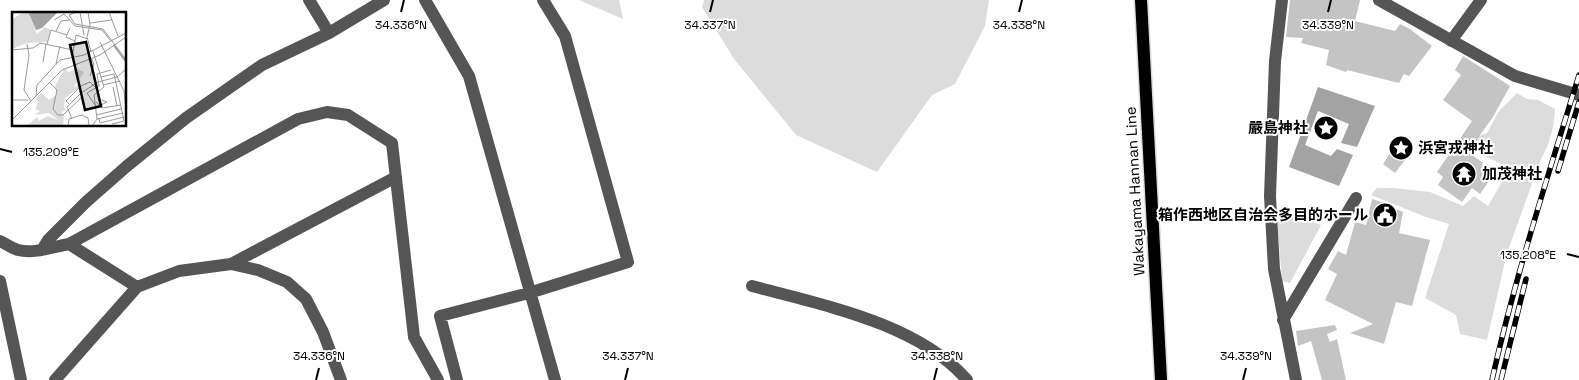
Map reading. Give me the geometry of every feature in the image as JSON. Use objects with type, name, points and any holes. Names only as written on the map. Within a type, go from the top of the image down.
[{"type":"main road","name":"Wakayama Hannan Line","points":[[1141,0],[1161,380]]},
{"type":"street","points":[[308,0],[329,33]]},
{"type":"street","points":[[42,250],[48,240],[86,202],[186,118],[262,64],[329,33],[384,0]]},
{"type":"street","points":[[425,0],[469,76],[555,380]]},
{"type":"street","points":[[458,380],[440,316],[530,293],[628,262],[565,36],[543,0]]},
{"type":"street","points":[[1282,0],[1274,61],[1270,196],[1274,269],[1296,380]]},
{"type":"street","points":[[1379,0],[1515,76],[1579,95]]},
{"type":"street","points":[[1451,41],[1481,0]]},
{"type":"street","points":[[0,241],[16,250],[42,250],[69,244],[298,119],[327,112],[348,115],[392,143],[414,337],[438,380]]},
{"type":"street","points":[[55,380],[136,287],[179,271],[231,264],[396,177]]},
{"type":"street","points":[[1284,320],[1356,198]]},
{"type":"street","points":[[69,244],[136,287]]},
{"type":"street","points":[[231,264],[258,270],[287,282],[306,299],[323,332],[340,380]]},
{"type":"street","points":[[0,281],[5,325],[22,380]]},
{"type":"street","points":[[752,286],[858,316],[902,334],[931,349],[956,368],[967,380]]},
{"type":"shaded area","points":[[579,0],[619,0],[623,19]]},
{"type":"shaded area","points":[[704,0],[989,0],[985,26],[955,84],[932,95],[877,172],[796,135],[734,59],[702,7]]},
{"type":"shaded area","points":[[1318,87],[1375,106],[1357,147],[1341,143],[1349,124],[1318,111],[1305,145],[1331,156],[1337,149],[1353,155],[1339,186],[1289,167]]},
{"type":"shaded area","points":[[1517,93],[1527,99],[1538,100],[1555,109],[1553,129],[1507,253],[1487,340],[1460,334],[1456,315],[1425,298],[1449,224],[1371,195],[1377,188],[1393,188],[1430,192],[1463,206],[1474,196],[1488,206],[1509,170],[1479,152],[1472,143],[1476,137],[1487,133],[1499,111]]},
{"type":"shaded area","points":[[1276,208],[1321,225],[1290,283],[1282,281]]},
{"type":"building","points":[[1290,0],[1360,0],[1355,21],[1395,31],[1400,24],[1410,29],[1432,46],[1409,76],[1404,74],[1399,83],[1347,70],[1346,72],[1326,65],[1329,50],[1301,43],[1303,38],[1286,37]]},
{"type":"building","points":[[1463,56],[1510,86],[1493,117],[1470,149],[1473,152],[1471,154],[1483,163],[1482,166],[1494,174],[1480,194],[1472,188],[1462,202],[1438,185],[1443,177],[1437,172],[1472,121],[1443,100],[1461,75],[1455,70]]},
{"type":"building","points":[[1400,138],[1414,148],[1395,173],[1383,164]]},
{"type":"building","points":[[1372,199],[1394,206],[1394,208],[1403,212],[1399,233],[1430,240],[1412,306],[1396,302],[1384,344],[1350,333],[1373,324],[1325,300],[1337,274],[1328,269],[1338,251],[1346,255],[1355,222],[1366,225]]},
{"type":"building","points":[[1335,325],[1337,330],[1327,334],[1330,342],[1337,339],[1346,380],[1322,380],[1311,341],[1298,346],[1296,331]]},
{"type":"railway","points":[[1492,380],[1521,265],[1579,75]]},
{"type":"railway","points":[[1558,171],[1579,102]]},
{"type":"railway","points":[[1501,380],[1526,279]]},
{"type":"place","name":"嚴島神社","points":[[1326,128]]},
{"type":"place","name":"浜宮戎神社","points":[[1401,148]]},
{"type":"place","name":"加茂神社","points":[[1464,174]]},
{"type":"place","name":"箱作西地区自治会多目的ホール","points":[[1385,215]]}]
